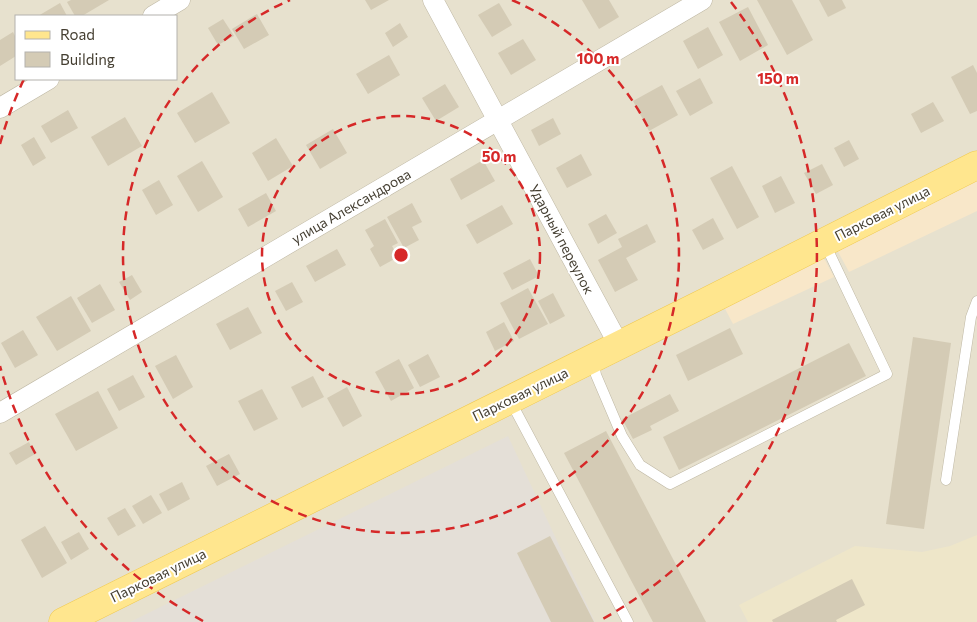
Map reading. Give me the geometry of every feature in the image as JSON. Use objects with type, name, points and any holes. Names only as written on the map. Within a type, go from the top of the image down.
[{"type":"main road","name":"Парковая улица","points":[[63,622],[977,165]]},
{"type":"street","points":[[155,15],[180,0]]},
{"type":"street","name":"Ударный переулок","points":[[433,0],[619,345]]},
{"type":"street","name":"улица Александрова","points":[[0,413],[702,0]]},
{"type":"street","points":[[0,108],[47,80]]},
{"type":"lane","points":[[592,358],[596,375],[618,427],[635,458],[640,465],[670,484],[887,374],[824,242]]},
{"type":"lane","points":[[946,480],[971,317],[977,301]]},
{"type":"lane","points":[[510,399],[628,622]]},
{"type":"shaded area","points":[[0,0],[977,0],[977,622],[0,622]]},
{"type":"shaded area","points":[[977,177],[977,211],[849,272],[836,248]]},
{"type":"shaded area","points":[[820,257],[825,260],[834,277],[733,324],[722,303]]},
{"type":"shaded area","points":[[508,436],[595,622],[130,622]]},
{"type":"shaded area","points":[[977,535],[977,622],[748,622],[739,605],[855,546],[922,552],[950,546]]},
{"type":"building","points":[[71,0],[109,0],[84,15],[74,15],[67,2]]},
{"type":"building","points":[[365,0],[389,0],[371,10]]},
{"type":"building","points":[[582,0],[609,0],[619,17],[599,29]]},
{"type":"building","points":[[757,0],[792,0],[813,40],[787,55]]},
{"type":"building","points":[[819,0],[842,0],[846,8],[828,17]]},
{"type":"building","points":[[60,3],[66,15],[40,15]]},
{"type":"building","points":[[499,3],[512,25],[492,37],[478,15]]},
{"type":"building","points":[[748,7],[768,45],[740,61],[719,22]]},
{"type":"building","points":[[257,14],[269,35],[244,49],[232,29]]},
{"type":"building","points":[[223,19],[234,36],[218,45],[208,28]]},
{"type":"building","points":[[400,23],[408,37],[393,47],[385,33]]},
{"type":"building","points":[[708,27],[723,55],[698,69],[683,41]]},
{"type":"building","points":[[13,32],[15,36],[15,57],[0,66],[0,40]]},
{"type":"building","points":[[523,39],[536,60],[511,75],[498,53]]},
{"type":"building","points":[[389,55],[400,75],[368,94],[356,74]]},
{"type":"building","points":[[973,65],[977,73],[977,111],[970,114],[951,77]]},
{"type":"building","points":[[700,78],[713,103],[690,116],[676,91]]},
{"type":"building","points":[[445,84],[459,107],[436,121],[422,98]]},
{"type":"building","points":[[662,85],[678,115],[649,131],[633,101]]},
{"type":"building","points":[[212,92],[230,123],[195,143],[177,113]]},
{"type":"building","points":[[933,102],[944,121],[921,133],[911,114]]},
{"type":"building","points":[[68,110],[78,128],[51,143],[41,126]]},
{"type":"building","points":[[125,117],[142,146],[108,166],[91,137]]},
{"type":"building","points":[[553,118],[561,134],[539,146],[531,130]]},
{"type":"building","points":[[333,129],[347,153],[320,169],[306,145]]},
{"type":"building","points":[[34,137],[46,158],[33,166],[21,145]]},
{"type":"building","points":[[276,138],[293,166],[268,181],[252,153]]},
{"type":"building","points":[[849,140],[859,159],[844,167],[834,148]]},
{"type":"building","points":[[581,154],[592,175],[567,188],[556,168]]},
{"type":"building","points":[[483,160],[495,181],[461,200],[450,179]]},
{"type":"building","points":[[202,161],[223,197],[198,212],[177,176]]},
{"type":"building","points":[[822,164],[833,185],[816,194],[804,173]]},
{"type":"building","points":[[732,166],[759,217],[737,229],[710,178]]},
{"type":"building","points":[[781,176],[795,203],[775,213],[762,186]]},
{"type":"building","points":[[159,180],[173,205],[156,215],[142,190]]},
{"type":"building","points":[[266,193],[276,211],[248,227],[238,209]]},
{"type":"building","points":[[412,203],[422,222],[412,227],[419,240],[404,248],[387,217]]},
{"type":"building","points":[[502,205],[513,224],[477,244],[466,225]]},
{"type":"building","points":[[606,214],[617,233],[598,244],[588,224]]},
{"type":"building","points":[[713,218],[724,239],[703,250],[692,230]]},
{"type":"building","points":[[385,219],[398,243],[392,246],[398,257],[380,267],[370,249],[374,246],[365,230]]},
{"type":"building","points":[[647,224],[656,242],[626,258],[638,280],[615,292],[598,260],[622,247],[618,239]]},
{"type":"building","points":[[337,249],[346,265],[315,282],[306,266]]},
{"type":"building","points":[[530,259],[539,276],[512,290],[503,273]]},
{"type":"building","points":[[132,275],[142,292],[130,300],[119,282]]},
{"type":"building","points":[[292,282],[303,302],[286,311],[275,291]]},
{"type":"building","points":[[100,284],[115,310],[92,323],[77,298]]},
{"type":"building","points":[[528,288],[548,324],[519,339],[500,303]]},
{"type":"building","points":[[553,293],[565,316],[550,324],[538,301]]},
{"type":"building","points":[[71,296],[91,331],[57,351],[36,317]]},
{"type":"building","points":[[248,307],[262,333],[230,350],[216,324]]},
{"type":"building","points":[[504,322],[514,341],[495,351],[486,332]]},
{"type":"building","points":[[730,328],[743,354],[688,381],[676,355]]},
{"type":"building","points":[[23,330],[38,355],[15,368],[1,343]]},
{"type":"building","points":[[913,337],[951,343],[924,529],[886,524]]},
{"type":"building","points":[[849,343],[866,376],[679,470],[663,437]]},
{"type":"building","points":[[428,354],[440,377],[420,387],[408,365]]},
{"type":"building","points":[[176,355],[193,387],[173,399],[155,366]]},
{"type":"building","points":[[399,359],[414,388],[391,401],[375,372]]},
{"type":"building","points":[[133,375],[145,397],[119,411],[107,389]]},
{"type":"building","points":[[313,376],[324,397],[302,408],[291,387]]},
{"type":"building","points":[[347,387],[362,416],[343,427],[327,398]]},
{"type":"building","points":[[262,389],[278,419],[254,431],[238,401]]},
{"type":"building","points":[[98,391],[118,428],[76,451],[55,414]]},
{"type":"building","points":[[670,394],[679,411],[650,426],[652,430],[633,439],[622,419]]},
{"type":"building","points":[[606,431],[706,622],[653,622],[564,453]]},
{"type":"building","points":[[29,442],[35,454],[16,465],[9,453]]},
{"type":"building","points":[[229,454],[240,474],[217,486],[206,466]]},
{"type":"building","points":[[182,482],[190,499],[168,511],[159,494]]},
{"type":"building","points":[[151,495],[162,513],[143,524],[132,506]]},
{"type":"building","points":[[125,508],[136,526],[118,536],[107,518]]},
{"type":"building","points":[[45,526],[67,563],[42,578],[21,540]]},
{"type":"building","points":[[79,532],[89,549],[71,560],[61,542]]},
{"type":"building","points":[[550,536],[594,622],[551,622],[517,553]]},
{"type":"building","points":[[852,579],[865,605],[836,620],[837,622],[773,622],[772,620]]}]
